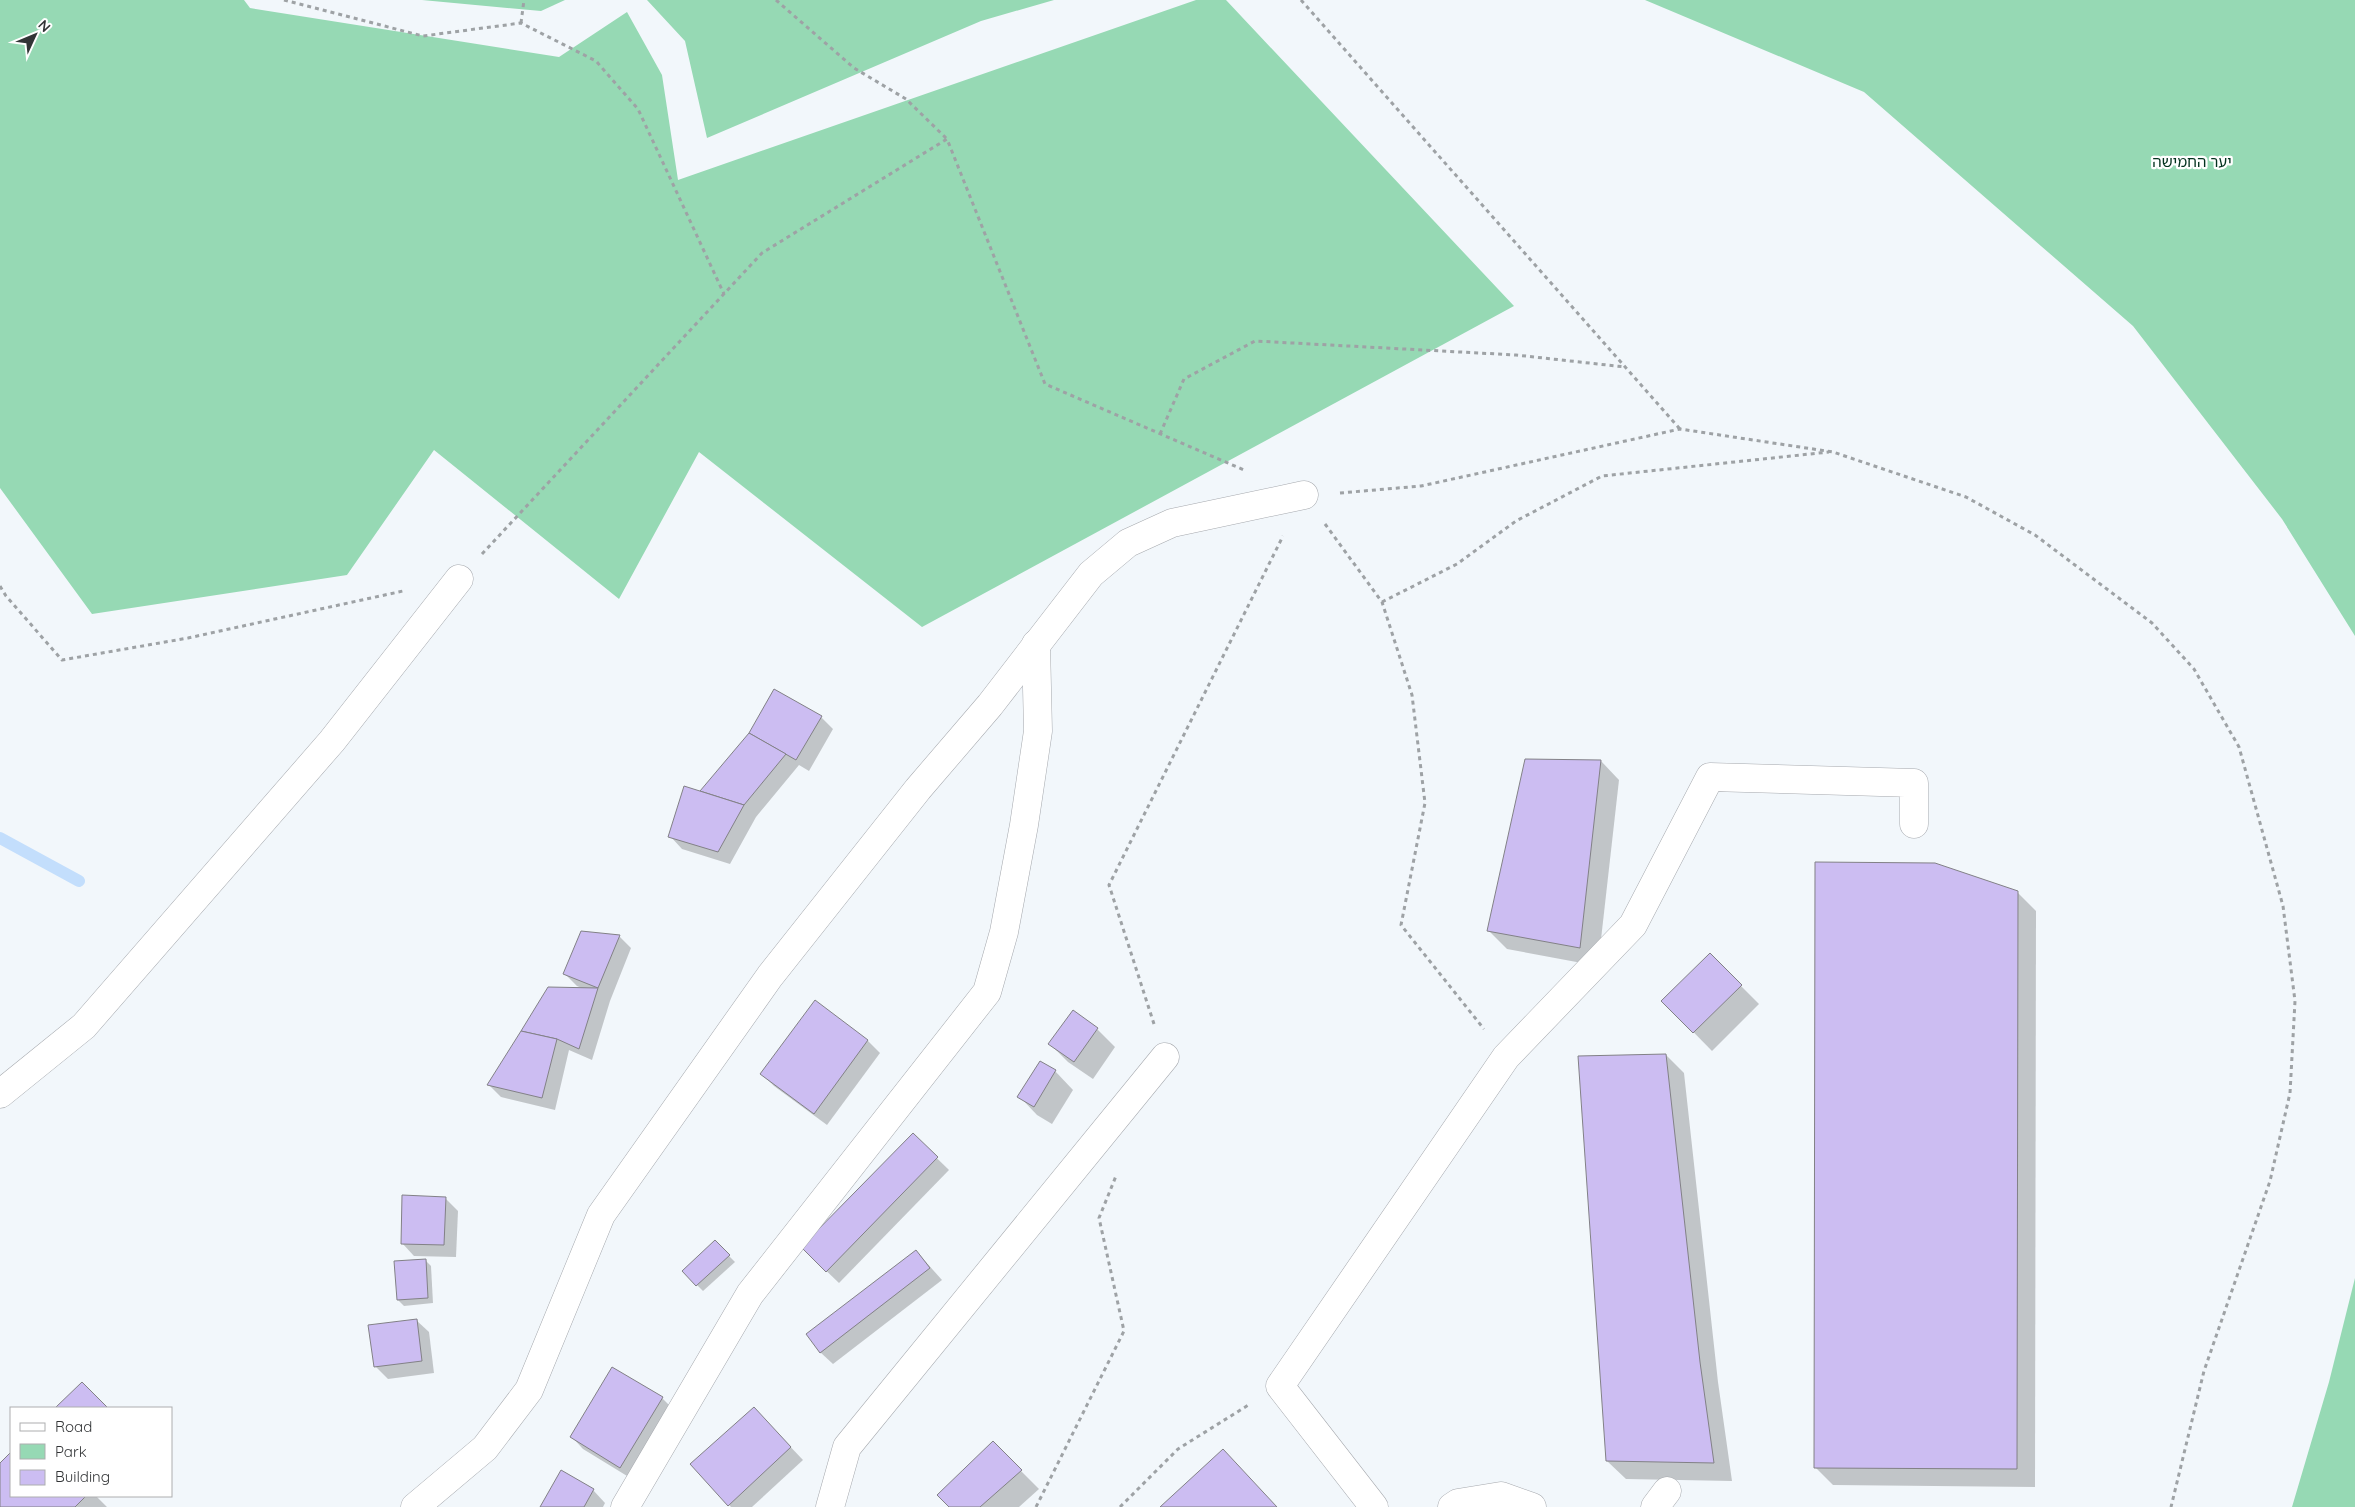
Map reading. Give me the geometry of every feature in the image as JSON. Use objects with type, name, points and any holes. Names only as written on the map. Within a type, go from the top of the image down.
[{"type":"street","points":[[415,1507],[485,1448],[529,1390],[601,1215],[770,976],[1092,574],[1128,542],[1172,523],[1304,495]]},
{"type":"street","points":[[0,1094],[84,1026],[332,741],[460,579]]},
{"type":"street","points":[[625,1507],[750,1294],[987,992],[1004,932],[1024,825],[1038,731],[1036,644]]},
{"type":"street","points":[[1374,1507],[1280,1386],[1506,1057],[1633,925],[1710,777],[1914,783],[1914,824]]},
{"type":"street","points":[[830,1507],[847,1447],[1165,1057]]},
{"type":"street","points":[[1452,1507],[1458,1503],[1501,1496],[1532,1507]]},
{"type":"path","points":[[284,0],[423,36],[521,22],[596,61],[638,109],[724,294]]},
{"type":"path","points":[[521,22],[524,0]]},
{"type":"path","points":[[776,0],[854,68],[906,99],[947,139],[1044,384],[1250,472]]},
{"type":"path","points":[[1301,0],[1680,430]]},
{"type":"path","points":[[0,586],[6,596],[62,660],[188,638],[460,579],[762,252],[947,139]]},
{"type":"path","points":[[1160,434],[1184,379],[1255,341],[1516,354],[1625,367]]},
{"type":"path","points":[[1304,495],[1421,486],[1680,430],[1833,452],[1966,496],[2035,536],[2152,624],[2194,668],[2238,747],[2283,906],[2295,1002],[2290,1092],[2270,1180],[2204,1371],[2171,1507]]},
{"type":"path","points":[[1382,602],[1457,564],[1516,520],[1602,476],[1833,452]]},
{"type":"path","points":[[1304,495],[1382,602],[1412,695],[1425,803],[1401,926],[1506,1057]]},
{"type":"path","points":[[1165,1057],[1109,885],[1304,495]]},
{"type":"path","points":[[1036,1507],[1124,1331],[1099,1218],[1117,1173]]},
{"type":"path","points":[[1120,1507],[1178,1449],[1280,1386]]},
{"type":"green space","points":[[0,0],[244,0],[250,8],[559,57],[627,12],[662,75],[678,180],[1196,0],[1226,0],[1514,306],[922,627],[699,452],[619,599],[434,450],[347,575],[92,614],[0,488]]},
{"type":"green space","points":[[422,0],[565,0],[541,11]]},
{"type":"green space","points":[[647,0],[1054,0],[981,21],[707,138],[685,41]]},
{"type":"green space","name":"יער החמישה","points":[[1645,0],[2355,0],[2355,636],[2282,519],[2133,326],[1864,92]]},
{"type":"green space","points":[[2355,1278],[2355,1507],[2292,1507],[2329,1382]]},
{"type":"building","points":[[774,689],[822,716],[796,760],[749,733]]},
{"type":"building","points":[[749,733],[786,754],[744,805],[700,791]]},
{"type":"building","points":[[1525,759],[1601,760],[1580,948],[1487,931]]},
{"type":"building","points":[[684,786],[744,805],[718,852],[668,837]]},
{"type":"building","points":[[1815,862],[1935,863],[2018,891],[2017,1469],[1814,1468]]},
{"type":"building","points":[[581,931],[620,935],[598,988],[563,974]]},
{"type":"building","points":[[1710,953],[1742,985],[1693,1033],[1661,1001]]},
{"type":"building","points":[[548,987],[598,988],[579,1049],[557,1039],[521,1031]]},
{"type":"building","points":[[815,1000],[868,1040],[814,1114],[760,1074]]},
{"type":"building","points":[[1073,1010],[1098,1028],[1074,1062],[1048,1044]]},
{"type":"building","points":[[521,1031],[557,1039],[542,1098],[487,1085]]},
{"type":"building","points":[[1666,1054],[1700,1362],[1714,1463],[1606,1461],[1578,1056]]},
{"type":"building","points":[[1040,1061],[1056,1070],[1034,1107],[1017,1097]]},
{"type":"building","points":[[913,1133],[938,1157],[826,1272],[801,1247]]},
{"type":"building","points":[[402,1195],[446,1197],[444,1245],[401,1244]]},
{"type":"building","points":[[715,1240],[730,1255],[696,1286],[682,1271]]},
{"type":"building","points":[[916,1250],[930,1268],[820,1353],[806,1334]]},
{"type":"building","points":[[426,1259],[428,1298],[397,1300],[394,1261]]},
{"type":"building","points":[[417,1319],[422,1361],[374,1367],[368,1325]]},
{"type":"building","points":[[612,1367],[663,1397],[620,1468],[570,1437]]},
{"type":"building","points":[[82,1382],[107,1407],[56,1407]]},
{"type":"building","points":[[754,1407],[791,1447],[728,1506],[690,1464]]},
{"type":"building","points":[[993,1441],[1022,1470],[980,1507],[949,1507],[937,1495]]},
{"type":"building","points":[[1223,1449],[1277,1507],[1160,1507]]},
{"type":"building","points":[[10,1453],[10,1497],[85,1497],[75,1507],[0,1507],[0,1463]]},
{"type":"building","points":[[561,1470],[594,1489],[584,1507],[540,1507]]},
{"type":"waterway","points":[[0,838],[79,881]]}]
